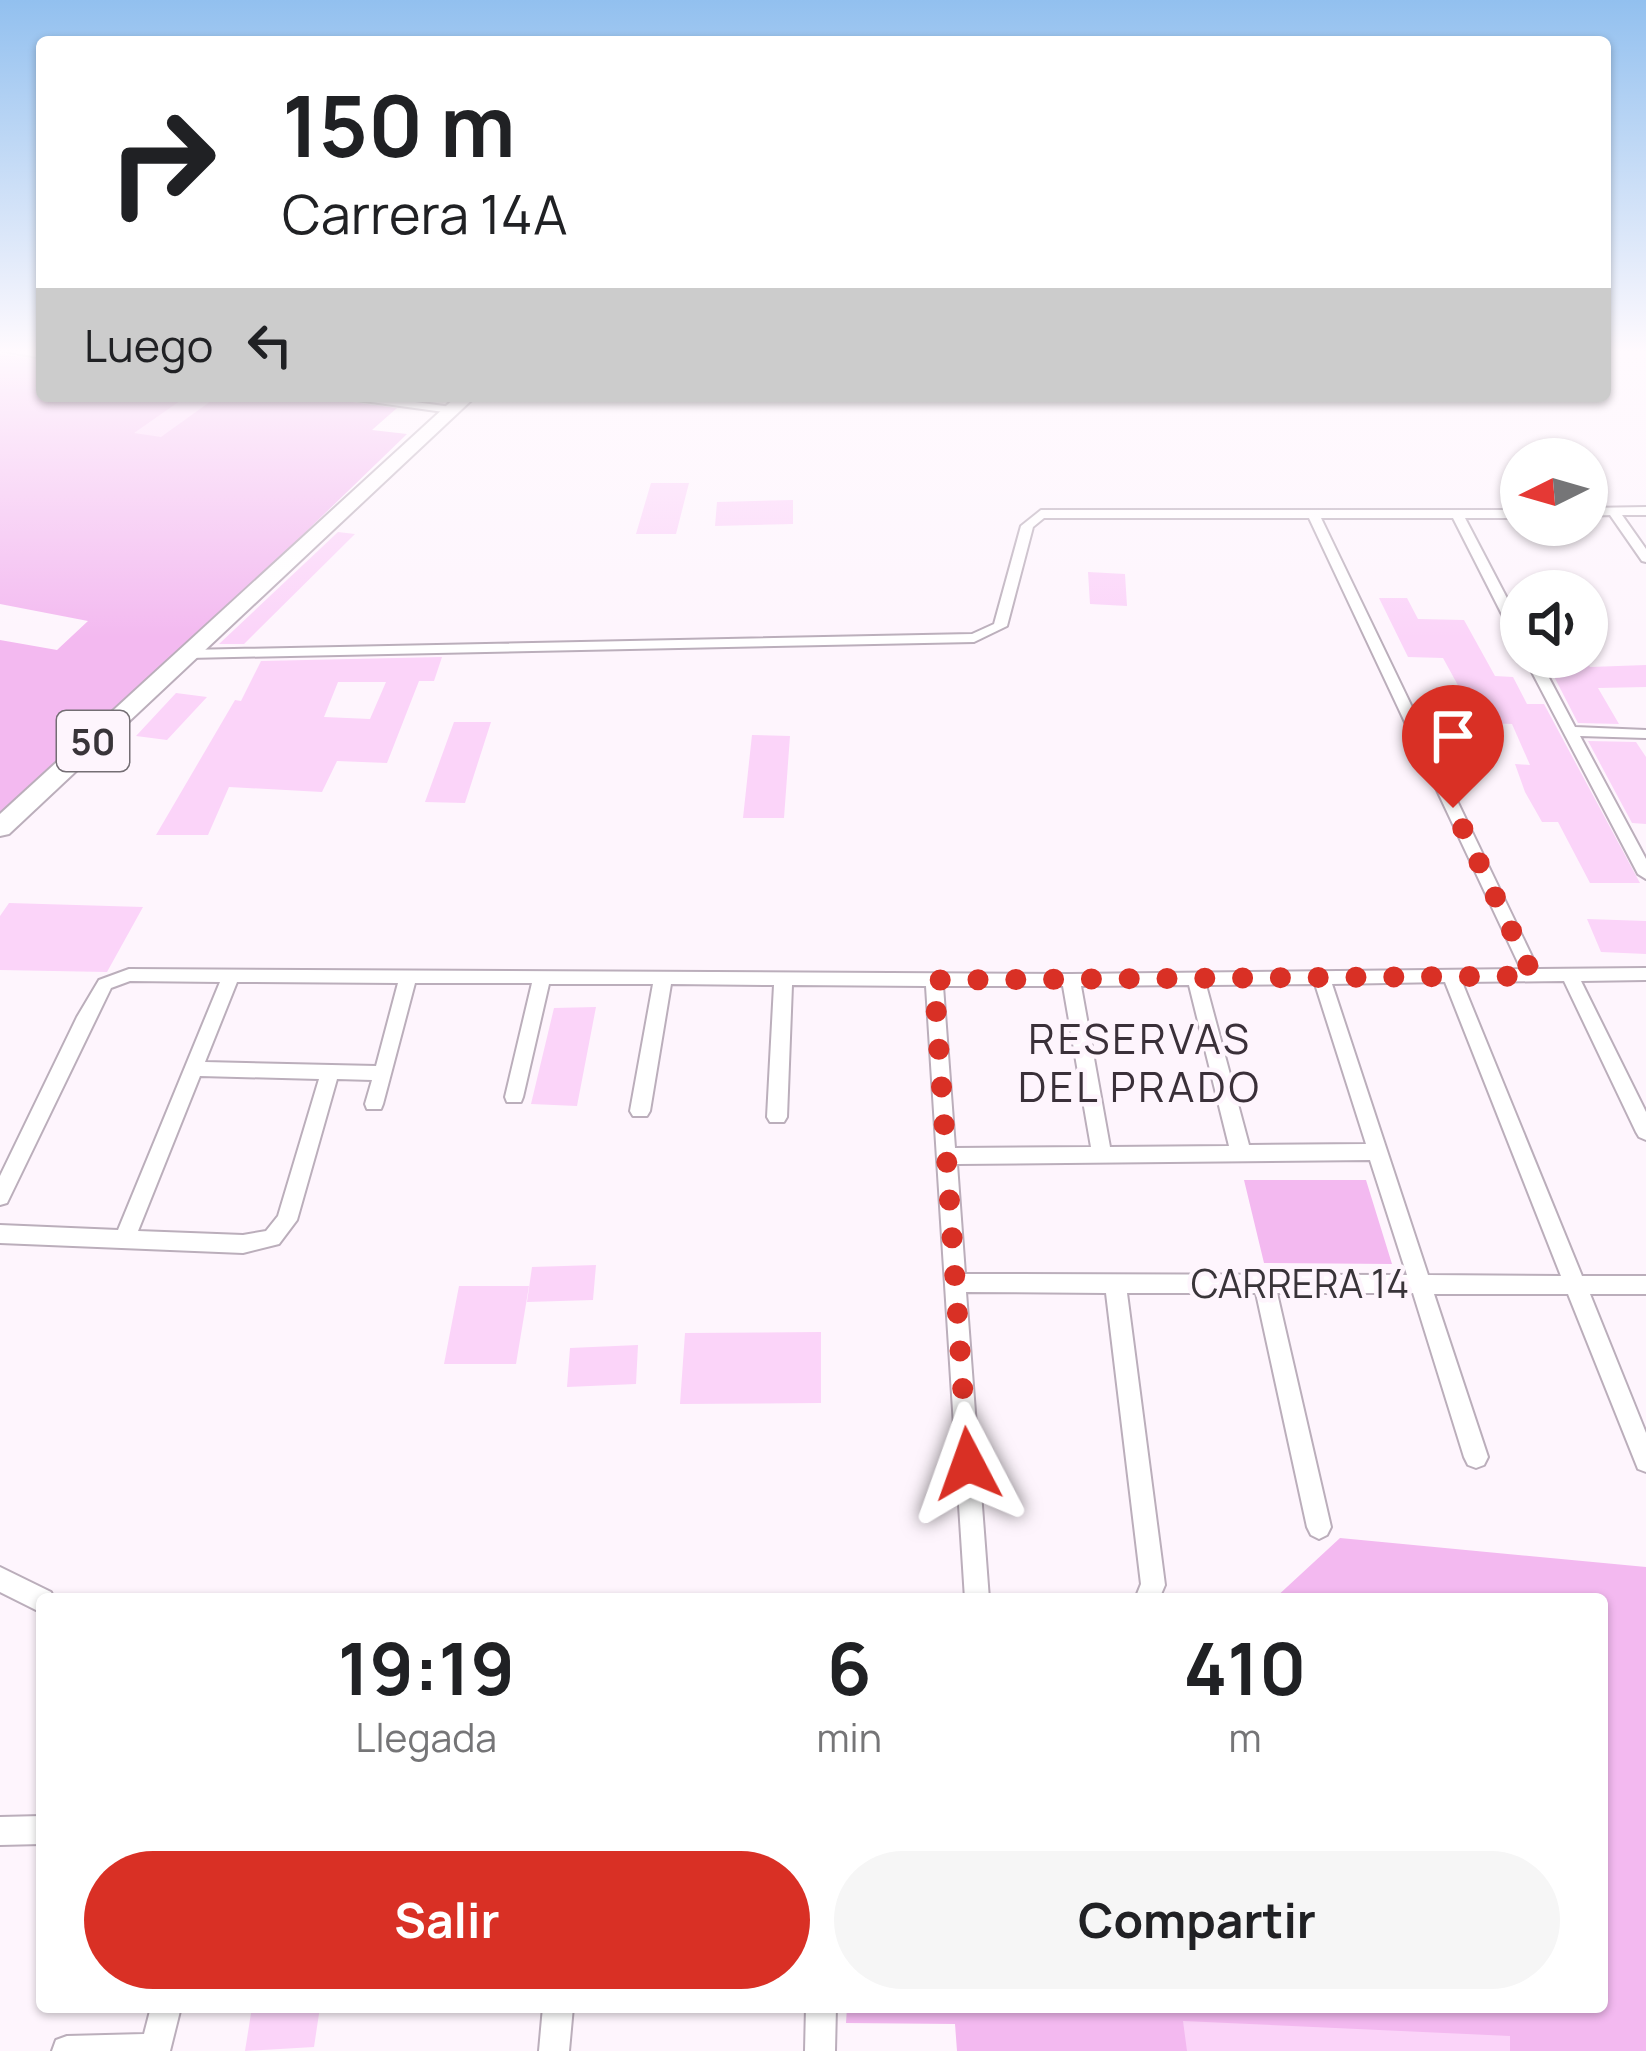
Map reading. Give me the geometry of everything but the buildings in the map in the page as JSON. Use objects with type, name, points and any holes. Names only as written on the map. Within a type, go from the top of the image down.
[{"type":"highway","name":"50","points":[[0,828],[412,447]]},
{"type":"street","points":[[1608,512],[1646,512]]},
{"type":"street","points":[[1615,512],[1646,558]]},
{"type":"street","points":[[188,654],[974,638],[1000,626],[1027,526],[1041,514],[1500,514]]},
{"type":"street","points":[[1313,514],[1533,976]]},
{"type":"street","points":[[1458,515],[1500,597]]},
{"type":"street","points":[[1542,678],[1646,874]]},
{"type":"street","points":[[1569,731],[1646,734]]},
{"type":"street","points":[[1569,974],[1646,1132]]},
{"type":"street","points":[[0,1197],[105,984],[129,975],[1071,980],[1646,974]]},
{"type":"street","points":[[514,1097],[542,977]]},
{"type":"street","points":[[124,1240],[230,978]]},
{"type":"street","points":[[374,1104],[408,978]]},
{"type":"street","points":[[640,1111],[663,978]]},
{"type":"street","points":[[1452,978],[1646,1461]]},
{"type":"street","points":[[777,1118],[783,979]]},
{"type":"street","points":[[1196,979],[1241,1153]]},
{"type":"street","points":[[1322,979],[1476,1457]]},
{"type":"street","points":[[934,980],[977,1593]]},
{"type":"street","points":[[1071,980],[1102,1155]]},
{"type":"street","points":[[196,1070],[383,1073]]},
{"type":"street","points":[[0,1234],[242,1244],[272,1238],[287,1220],[330,1072]]},
{"type":"street","points":[[944,1156],[1378,1152]]},
{"type":"street","points":[[1264,1282],[1319,1527]]},
{"type":"street","name":"CARRERA 14","points":[[954,1283],[1646,1285]]},
{"type":"street","points":[[1115,1283],[1153,1585],[1150,1593]]},
{"type":"street","points":[[0,1579],[36,1598]]},
{"type":"street","points":[[0,1831],[36,1830]]},
{"type":"street","points":[[67,2051],[155,2050],[164,2013]]},
{"type":"street","points":[[554,2051],[557,2013]]},
{"type":"street","points":[[820,2051],[821,2013]]},
{"type":"shaded area","points":[[0,447],[394,447],[165,668],[0,816],[0,640],[57,650],[88,621],[0,604]]},
{"type":"shaded area","points":[[1244,1180],[1366,1180],[1392,1264],[1264,1263]]},
{"type":"shaded area","points":[[1340,1538],[1646,1567],[1646,2051],[957,2051],[955,2024],[846,2023],[847,2013],[1608,2013],[1608,1593],[1280,1593]]},
{"type":"district","name":"RESERVAS DEL PRADO","points":[[1140,1062]]},
{"type":"route","points":[[968,1464],[934,980],[1533,976],[1453,808]]}]
